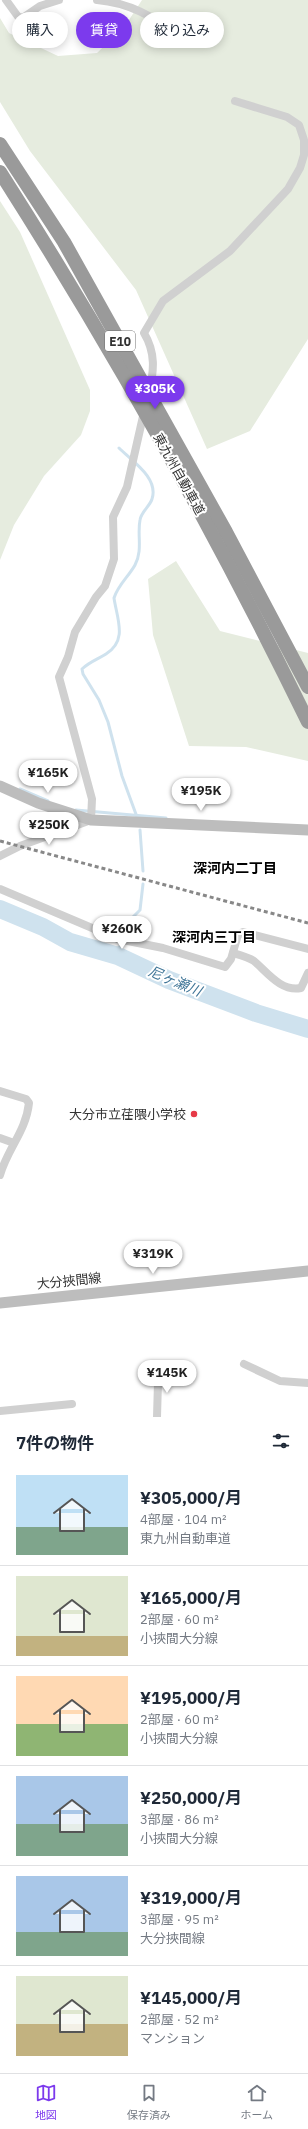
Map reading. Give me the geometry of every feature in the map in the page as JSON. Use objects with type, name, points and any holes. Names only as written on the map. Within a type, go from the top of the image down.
[{"type":"highway","name":"東九州自動車道","points":[[3,149],[64,242],[220,535],[308,722]]},
{"type":"highway","name":"東九州自動車道","points":[[0,172],[50,251],[306,682]]},
{"type":"main road","points":[[0,786],[38,803],[91,820],[308,830]]},
{"type":"main road","name":"大分挾間線","points":[[0,1303],[308,1271]]},
{"type":"street","points":[[6,0],[20,18],[24,17],[36,8],[59,0]]},
{"type":"street","points":[[97,0],[119,2],[140,12]]},
{"type":"street","points":[[0,856],[20,846],[91,820],[92,799],[59,677],[68,657],[75,632],[96,597],[105,586],[114,559],[113,517],[127,487],[154,371],[152,349],[144,333],[163,301],[230,251],[288,189],[300,168],[304,155],[304,140],[299,125],[287,117],[235,101]]},
{"type":"street","points":[[0,889],[118,939],[163,948],[225,967],[228,965],[233,953],[238,935],[243,932],[308,949]]},
{"type":"street","points":[[233,953],[248,958],[272,979],[292,988],[301,988],[308,973]]},
{"type":"street","points":[[0,1091],[26,1100],[29,1103],[24,1127],[14,1143],[0,1175]]},
{"type":"street","points":[[0,1138],[14,1143]]},
{"type":"street","points":[[244,1364],[280,1382],[308,1383]]},
{"type":"street","points":[[155,1377],[158,1382],[157,1417]]},
{"type":"street","points":[[0,1412],[72,1404]]},
{"type":"shaded area","points":[[142,0],[308,0],[308,339],[250,431],[207,449],[136,290],[30,151],[0,102],[0,18],[9,33],[12,34],[12,48],[41,48],[58,56],[97,53],[102,48],[132,48],[132,15]]},
{"type":"shaded area","points":[[0,201],[20,232],[90,390],[90,411],[81,435],[44,476],[14,525],[0,560]]},
{"type":"shaded area","points":[[176,561],[220,631],[308,653],[308,761],[246,747],[189,746],[153,635],[148,579]]},
{"type":"waterway","points":[[119,448],[137,464],[148,477],[152,484],[152,499],[142,514],[140,520],[139,554],[135,565],[118,589],[114,598],[119,621],[119,636],[117,642],[106,654],[82,669],[83,674],[99,700],[108,722],[122,776],[137,817]]},
{"type":"waterway","points":[[20,789],[48,801]]},
{"type":"waterway","points":[[76,810],[166,818]]},
{"type":"waterway","points":[[140,830],[143,871]]},
{"type":"waterway","points":[[123,933],[129,921],[140,910],[143,884]]},
{"type":"waterway","name":"尼ヶ瀬川","points":[[0,909],[43,927],[70,942],[118,956],[169,980],[256,1013],[308,1029]]},
{"type":"waterway","points":[[118,956],[119,947]]},
{"type":"railway","points":[[0,841],[308,923]]},
{"type":"place","name":"大分市立荏隈小学校","points":[[194,1114]]},
{"type":"district","name":"深河内二丁目","points":[[235,868]]},
{"type":"district","name":"深河内三丁目","points":[[214,937]]}]
